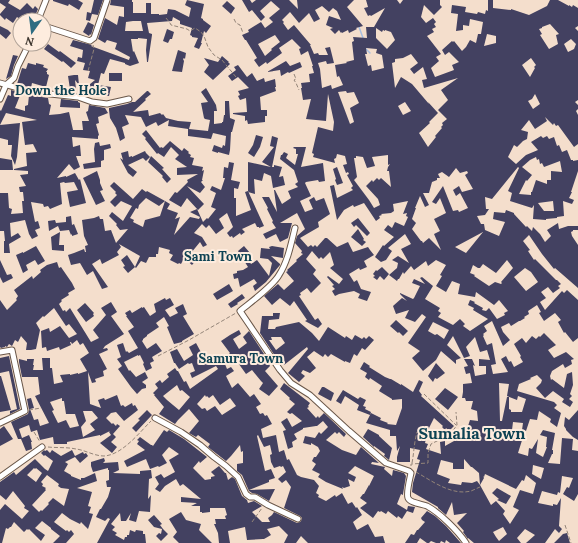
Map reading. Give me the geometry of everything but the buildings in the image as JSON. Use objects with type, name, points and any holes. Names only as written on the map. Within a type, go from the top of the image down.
[{"type":"street","points":[[41,12],[46,0]]},
{"type":"street","points":[[52,29],[90,41],[92,40],[107,0]]},
{"type":"street","points":[[0,99],[6,85],[14,78],[25,52]]},
{"type":"street","points":[[0,84],[32,92],[78,97],[92,102],[107,104],[129,100]]},
{"type":"street","points":[[295,228],[287,260],[279,276],[268,288],[240,311],[280,370],[291,383],[310,395],[386,463],[410,472],[408,494],[410,501],[427,506],[438,514],[466,543]]},
{"type":"street","points":[[0,352],[12,350],[25,411],[0,423]]},
{"type":"street","points":[[155,418],[181,432],[226,466],[238,477],[246,494],[250,497],[298,519]]},
{"type":"street","points":[[0,477],[42,447]]},
{"type":"path","points":[[166,18],[170,25],[187,28],[190,31],[195,28],[200,32],[204,36],[208,47],[214,55],[222,60],[236,77]]},
{"type":"path","points":[[234,19],[236,23],[240,25],[243,32]]},
{"type":"path","points":[[88,71],[94,49],[92,40]]},
{"type":"path","points":[[294,74],[296,79],[294,80],[299,90]]},
{"type":"path","points":[[158,356],[240,311]]},
{"type":"path","points":[[424,394],[457,425]]},
{"type":"path","points":[[25,411],[41,408]]},
{"type":"path","points":[[411,464],[428,462],[428,453],[431,444],[439,440],[447,439],[457,425],[456,412]]},
{"type":"path","points":[[34,432],[42,447],[76,449],[102,456],[119,450],[129,443],[155,418]]},
{"type":"path","points":[[417,432],[410,472],[416,472],[444,487],[459,491],[470,491],[480,487]]},
{"type":"path","points":[[252,522],[262,508],[268,505]]},
{"type":"path","points":[[565,525],[571,543]]},
{"type":"waterway","points":[[359,27],[363,38]]},
{"type":"waterway","points":[[366,49],[370,53]]},
{"type":"district","name":"Down the Hole","points":[[61,90]]},
{"type":"district","name":"Sami Town","points":[[218,256]]},
{"type":"district","name":"Samura Town","points":[[241,358]]},
{"type":"district","name":"Sumalia Town","points":[[472,433]]}]
